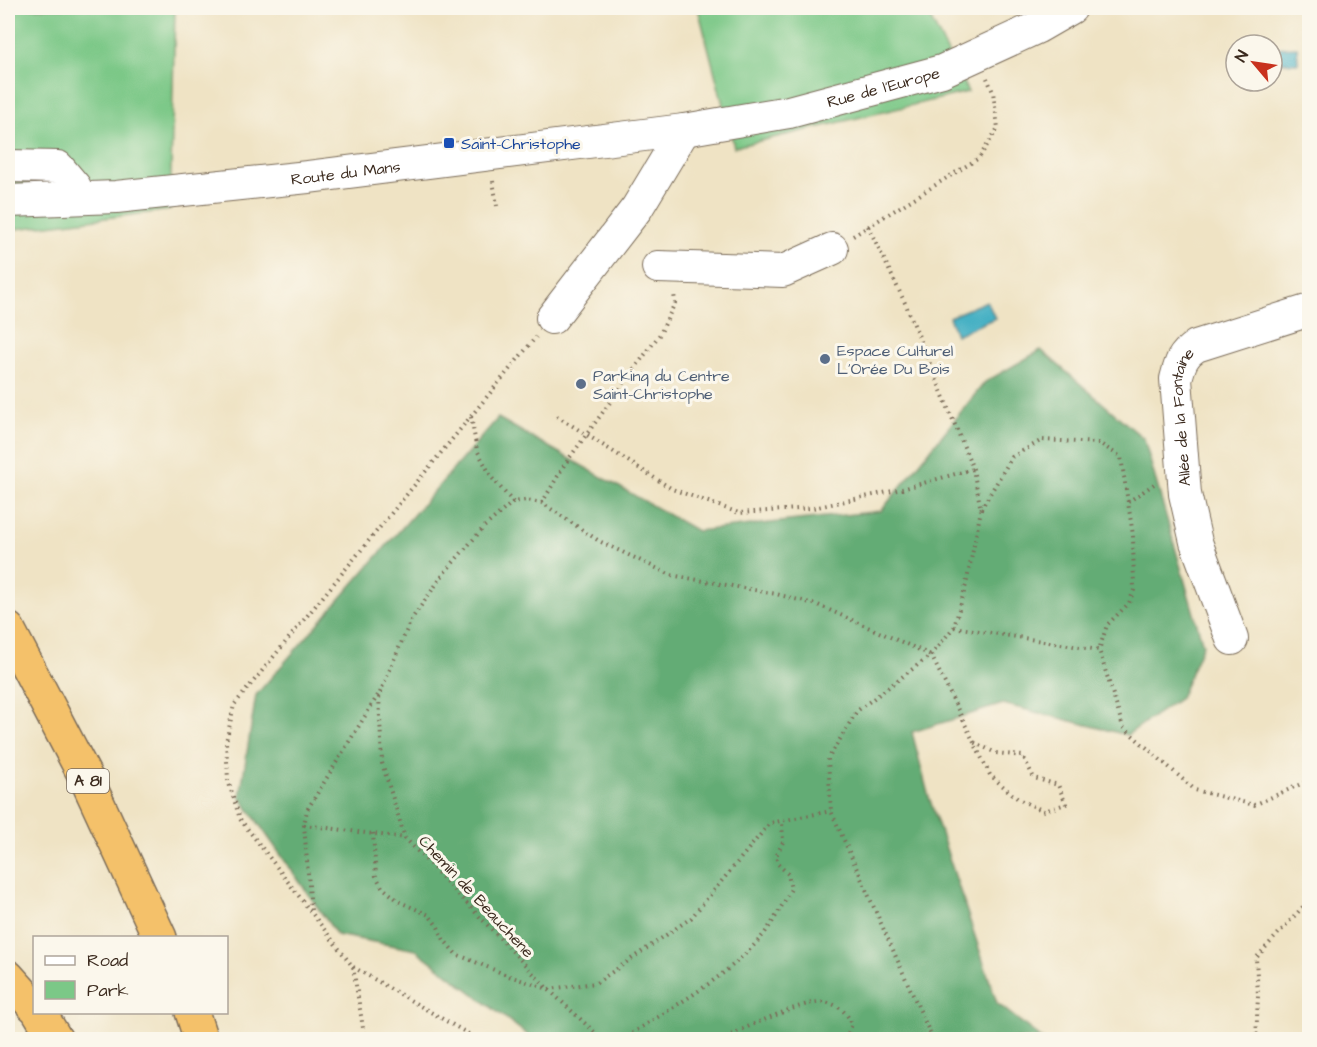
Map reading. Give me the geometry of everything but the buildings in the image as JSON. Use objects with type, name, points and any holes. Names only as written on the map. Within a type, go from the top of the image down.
[{"type":"highway","name":"A 81","points":[[8,629],[87,780],[159,936]]},
{"type":"highway","points":[[8,977],[33,1005]]},
{"type":"highway","points":[[40,1014],[57,1040]]},
{"type":"highway","points":[[193,1014],[201,1040]]},
{"type":"street","name":"Rue de l'Europe","points":[[684,130],[789,112],[942,71],[1038,27],[1071,8]]},
{"type":"street","name":"Route du Mans","points":[[8,201],[116,197],[308,177],[684,130]]},
{"type":"street","points":[[552,318],[637,208],[684,130]]},
{"type":"street","points":[[8,166],[58,167],[75,187],[80,198]]},
{"type":"street","points":[[664,267],[783,272],[832,249]]},
{"type":"street","name":"Allée de la Fontaine","points":[[1232,639],[1196,542],[1185,494],[1176,379],[1180,363],[1186,353],[1196,346],[1310,310]]},
{"type":"path","points":[[832,249],[979,158],[998,128],[993,92]]},
{"type":"path","points":[[868,226],[906,305],[973,469],[981,510]]},
{"type":"path","points":[[542,503],[565,464],[660,334],[675,303],[664,267]]},
{"type":"path","points":[[479,1040],[353,967],[240,819],[228,780],[226,742],[234,705],[552,318]]},
{"type":"path","points":[[471,416],[477,450],[492,478],[513,502],[527,500],[542,503],[599,541],[671,575],[776,594],[818,605],[931,656],[945,680],[973,742],[990,776],[1018,799],[1044,811],[1066,804],[1058,785],[1034,778],[1023,756],[996,753],[973,742]]},
{"type":"path","points":[[557,416],[672,489],[739,513],[813,508],[902,489],[973,469]]},
{"type":"path","points":[[933,1040],[831,811],[828,759],[857,711],[931,656],[954,627],[966,585],[981,510],[1012,457],[1042,440],[1100,443],[1121,457],[1133,535],[1134,590],[1129,603],[1107,625],[1099,650],[1123,727],[1195,790],[1254,805],[1310,780]]},
{"type":"path","name":"Chemin de Beauchene","points":[[513,502],[484,527],[444,572],[411,620],[379,695],[382,763],[405,838],[548,989],[603,1040]]},
{"type":"path","points":[[954,627],[1099,650]]},
{"type":"path","points":[[311,912],[304,825],[307,810],[379,695]]},
{"type":"path","points":[[373,833],[376,876],[382,887],[400,902],[429,915],[444,940],[456,954],[548,989],[596,984],[691,918],[770,823],[831,811]]},
{"type":"path","points":[[621,1040],[711,984],[757,942],[776,916],[791,889],[788,874],[778,864],[776,856],[783,842],[782,821]]},
{"type":"path","points":[[304,825],[405,838]]},
{"type":"path","points":[[1256,1040],[1258,996],[1256,958],[1310,899]]},
{"type":"path","points":[[353,967],[365,1040]]},
{"type":"path","points":[[721,1040],[801,1006],[821,1002],[837,1007],[849,1016],[852,1025],[841,1040]]},
{"type":"green space","points":[[8,8],[175,8],[170,210],[8,230]]},
{"type":"green space","points":[[698,8],[925,8],[968,92],[734,147]]},
{"type":"green space","points":[[1041,350],[1144,439],[1203,645],[1180,698],[1127,735],[1003,704],[912,732],[928,794],[997,1003],[1042,1039],[533,1039],[416,950],[337,935],[240,797],[256,695],[498,418],[697,531],[881,511],[985,382]]},
{"type":"water","points":[[1297,47],[1298,63],[1284,62],[1284,48]]},
{"type":"water","points":[[987,301],[995,318],[956,335],[949,317]]},
{"type":"place","name":"Saint-Christophe","points":[[449,143]]},
{"type":"place","name":"Espace Culturel L'Orée Du Bois","points":[[825,359]]},
{"type":"place","name":"Parking du Centre Saint-Christophe","points":[[581,384]]}]
